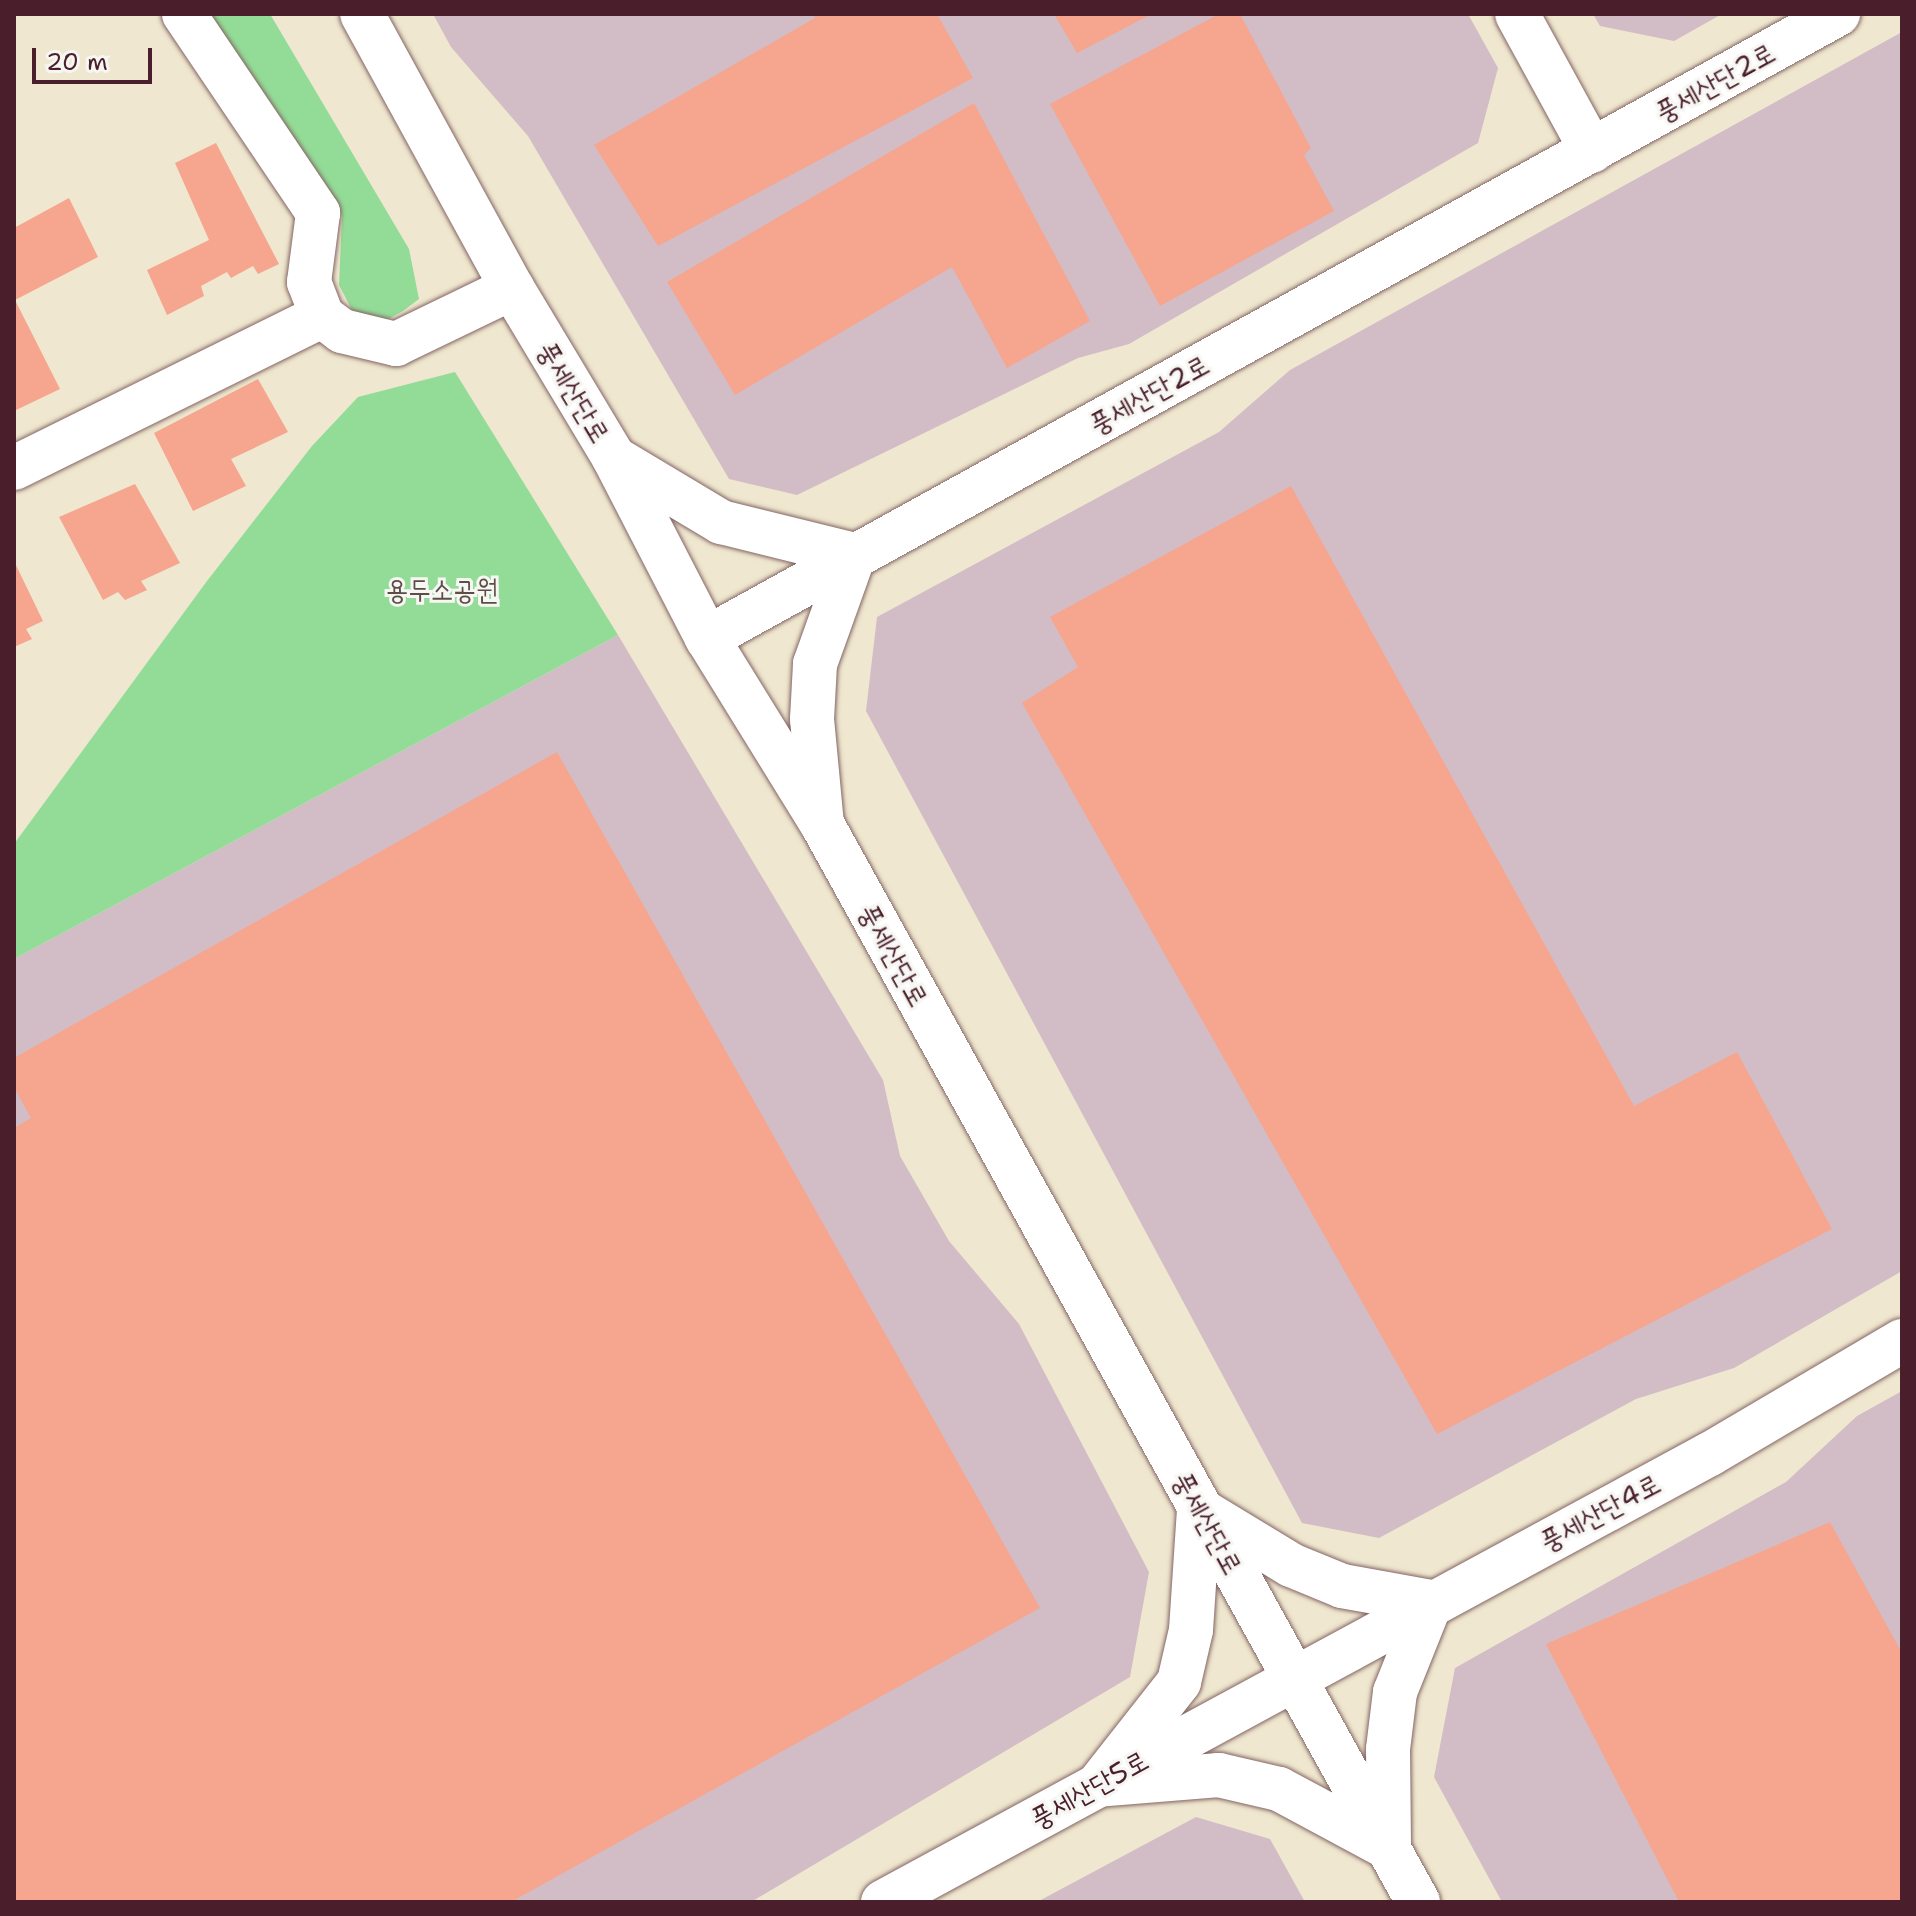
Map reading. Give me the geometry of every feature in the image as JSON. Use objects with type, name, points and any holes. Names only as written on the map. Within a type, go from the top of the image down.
[{"type":"street","points":[[184,14],[318,213],[309,282],[322,316],[342,331],[396,344],[512,288]]},
{"type":"street","name":"풍세산단로","points":[[362,14],[512,288],[614,458],[707,638],[822,824],[1418,1902]]},
{"type":"street","points":[[1517,14],[1592,151]]},
{"type":"street","name":"풍세산단2로","points":[[707,638],[1838,14]]},
{"type":"street","points":[[14,468],[322,316]]},
{"type":"street","points":[[614,458],[721,522],[854,555],[815,664],[812,719],[822,824]]},
{"type":"street","name":"풍세산단4로","points":[[1294,1675],[1710,1454],[1902,1341]]},
{"type":"street","points":[[1199,1509],[1291,1565],[1342,1586],[1431,1602],[1395,1692],[1388,1749],[1389,1848],[1279,1789],[1219,1775],[1098,1785],[1179,1682],[1191,1630],[1199,1509]]},
{"type":"street","name":"풍세산단5로","points":[[883,1902],[1294,1675]]},
{"type":"shaded area","points":[[433,14],[1468,14],[1498,68],[1478,143],[1129,344],[1078,358],[797,495],[729,479],[528,136],[451,47]]},
{"type":"shaded area","points":[[1593,14],[1722,14],[1674,41],[1600,26]]},
{"type":"shaded area","points":[[1902,32],[1902,1271],[1734,1368],[1636,1399],[1379,1538],[1302,1523],[866,711],[877,617],[1219,432],[1290,370]]},
{"type":"shaded area","points":[[618,635],[883,1080],[900,1156],[949,1241],[1019,1324],[1149,1572],[1130,1677],[751,1902],[14,1902],[14,959]]},
{"type":"shaded area","points":[[1902,1391],[1902,1902],[1502,1902],[1434,1777],[1455,1668],[1786,1482],[1857,1416]]},
{"type":"shaded area","points":[[1196,1817],[1270,1839],[1305,1902],[1037,1902]]},
{"type":"green space","points":[[206,14],[270,14],[409,249],[419,299],[403,311],[383,322],[352,310],[339,285],[342,216]]},
{"type":"green space","name":"용두소공원","points":[[455,372],[618,635],[14,959],[14,844],[207,581],[312,446],[358,397]]},
{"type":"building","points":[[813,14],[937,14],[973,78],[658,246],[594,145],[815,18]]},
{"type":"building","points":[[1054,14],[1152,14],[1077,53]]},
{"type":"building","points":[[1219,14],[1240,14],[1311,148],[1304,155],[1334,211],[1160,306],[1050,104]]},
{"type":"building","points":[[974,103],[1090,321],[1007,368],[952,267],[735,395],[667,282]]},
{"type":"building","points":[[216,143],[279,264],[258,274],[253,266],[231,278],[227,272],[201,286],[204,296],[167,315],[147,270],[209,240],[175,163]]},
{"type":"building","points":[[69,198],[98,257],[15,300],[60,389],[14,411],[14,228]]},
{"type":"building","points":[[258,379],[288,432],[231,459],[246,486],[193,511],[154,433]]},
{"type":"building","points":[[135,484],[180,563],[141,581],[147,590],[125,600],[118,592],[103,600],[59,517]]},
{"type":"building","points":[[1291,486],[1634,1106],[1737,1052],[1832,1229],[1437,1434],[1022,703],[1078,667],[1050,617]]},
{"type":"building","points":[[14,561],[43,621],[26,629],[32,639],[14,647]]},
{"type":"building","points":[[557,752],[1040,1608],[511,1902],[14,1902],[14,1128],[31,1118],[14,1087],[14,1058]]},
{"type":"building","points":[[1830,1522],[1902,1653],[1902,1902],[1679,1902],[1546,1644]]}]
